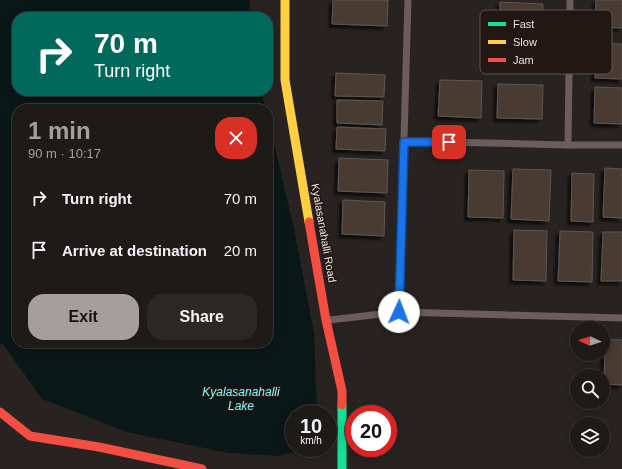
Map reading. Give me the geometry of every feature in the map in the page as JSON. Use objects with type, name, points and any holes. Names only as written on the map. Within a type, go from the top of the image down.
[{"type":"street","name":"Kyalasanahalli Road","points":[[285,0],[285,80],[326,320],[342,391],[342,469]]},
{"type":"street","points":[[0,412],[30,436],[99,447],[202,469]]},
{"type":"lane","points":[[399,312],[408,0]]},
{"type":"lane","points":[[570,0],[570,10]]},
{"type":"lane","points":[[568,145],[569,74]]},
{"type":"lane","points":[[404,142],[622,145]]},
{"type":"lane","points":[[326,320],[399,312],[622,318]]},
{"type":"water","name":"Kyalasanahalli Lake","points":[[0,0],[250,0],[249,12],[12,12],[12,96],[262,96],[265,104],[12,104],[12,348],[273,348],[273,140],[293,224],[314,333],[317,405],[285,405],[285,454],[278,456],[229,453],[127,432],[42,399],[3,344],[0,344]]},
{"type":"building","points":[[333,0],[388,0],[387,26],[332,24]]},
{"type":"building","points":[[596,0],[622,0],[622,28],[612,28],[612,10],[596,10]]},
{"type":"building","points":[[500,2],[543,4],[543,10],[500,10]]},
{"type":"building","points":[[612,44],[622,44],[622,79],[595,78],[595,74],[612,74]]},
{"type":"building","points":[[336,73],[385,75],[384,97],[335,96]]},
{"type":"building","points":[[440,80],[482,81],[481,118],[438,116]]},
{"type":"building","points":[[498,84],[543,85],[542,119],[497,118]]},
{"type":"building","points":[[595,87],[622,88],[622,124],[594,123]]},
{"type":"building","points":[[337,100],[383,101],[382,125],[337,123]]},
{"type":"building","points":[[337,127],[386,129],[385,151],[336,149]]},
{"type":"building","points":[[339,158],[388,160],[387,193],[338,191]]},
{"type":"building","points":[[605,168],[622,169],[622,218],[603,217]]},
{"type":"building","points":[[513,169],[551,170],[549,221],[511,219]]},
{"type":"building","points":[[469,170],[504,171],[503,218],[468,217]]},
{"type":"building","points":[[572,173],[594,174],[593,222],[571,221]]},
{"type":"building","points":[[343,200],[385,202],[384,236],[342,234]]},
{"type":"building","points":[[514,230],[547,231],[546,281],[513,280]]},
{"type":"building","points":[[560,231],[593,232],[592,282],[558,281]]},
{"type":"building","points":[[603,232],[622,232],[622,281],[601,281]]},
{"type":"building","points":[[610,339],[622,340],[622,385],[610,384],[610,369],[604,369],[605,361],[610,361]]},
{"type":"traffic: fast","points":[[342,405],[342,469]]},
{"type":"traffic: slow","points":[[285,0],[285,80],[309,222]]},
{"type":"traffic: jam","points":[[309,222],[326,320],[342,391],[342,405]]},
{"type":"traffic: jam","points":[[0,412],[30,436],[99,447],[202,469]]},
{"type":"route","points":[[399,312],[404,142],[449,142]]}]
